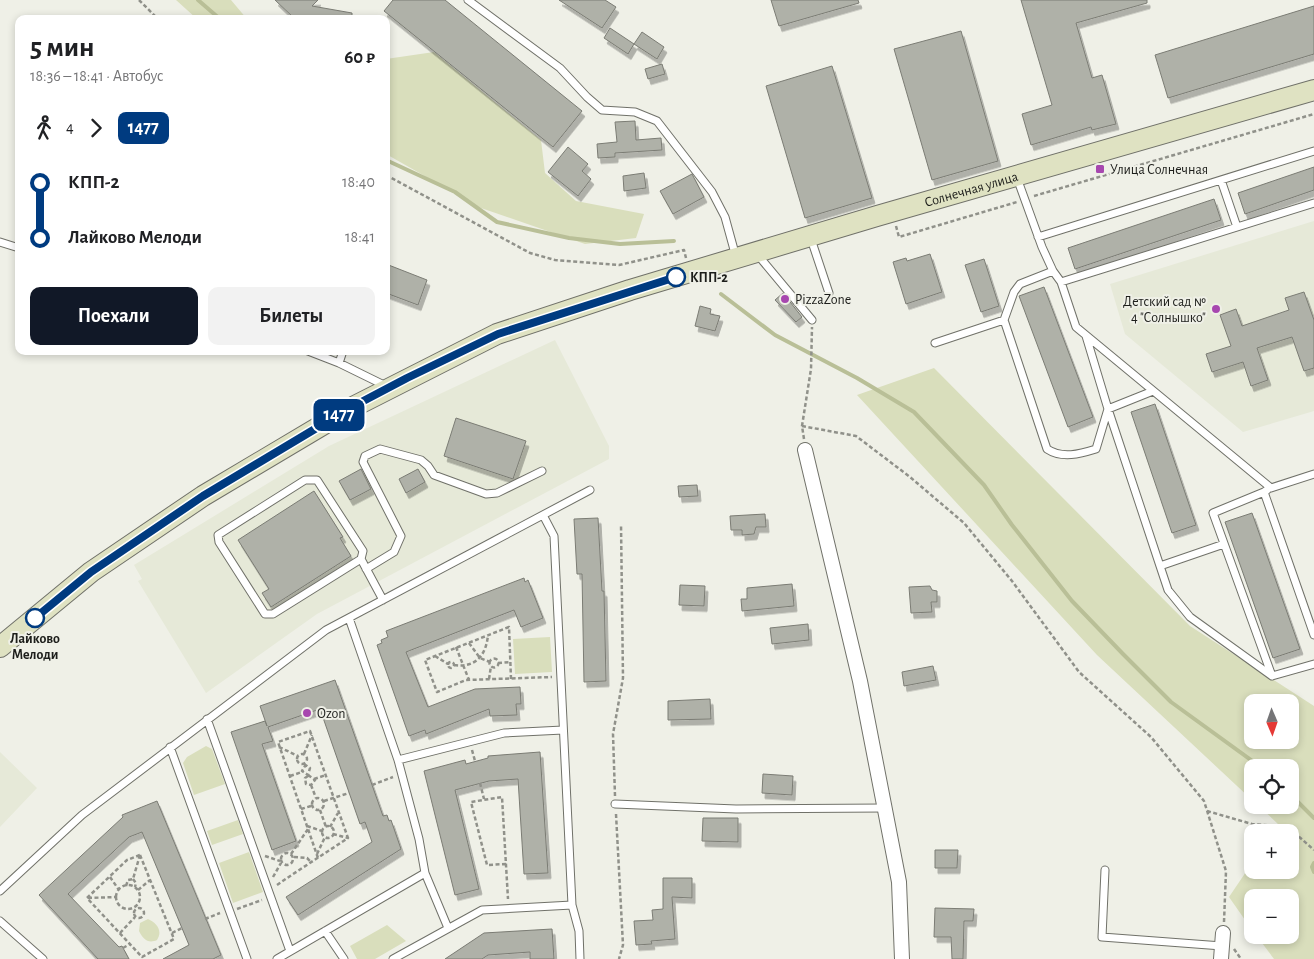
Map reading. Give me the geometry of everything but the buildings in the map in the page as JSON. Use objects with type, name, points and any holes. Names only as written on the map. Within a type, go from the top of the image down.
[{"type":"street","name":"Солнечная улица","points":[[0,647],[91,572],[195,502],[389,388],[498,334],[630,290],[1314,90]]},
{"type":"street","points":[[805,450],[860,681],[885,808],[899,882],[902,959]]},
{"type":"lane","points":[[468,0],[560,68],[587,98],[602,110],[635,112],[657,121],[712,192],[725,217],[737,259]]},
{"type":"lane","points":[[1038,237],[1314,150]]},
{"type":"lane","points":[[1016,176],[1038,237],[1060,282],[1076,328],[1153,391],[1268,490],[1314,635]]},
{"type":"lane","points":[[1221,180],[1237,227]]},
{"type":"lane","points":[[1060,282],[1314,203]]},
{"type":"lane","points":[[810,237],[829,293]]},
{"type":"lane","points":[[0,242],[15,247]]},
{"type":"lane","points":[[757,253],[812,320]]},
{"type":"lane","points":[[1053,271],[1020,284],[1014,292],[1004,320],[1047,449],[1053,453],[1066,455],[1080,454],[1096,449],[1108,409]]},
{"type":"lane","points":[[935,343],[1004,320]]},
{"type":"lane","points":[[1086,336],[1168,590],[1190,617],[1272,676]]},
{"type":"lane","points":[[319,355],[339,362],[389,388]]},
{"type":"lane","points":[[339,362],[342,355]]},
{"type":"lane","points":[[1108,409],[1153,391]]},
{"type":"lane","points":[[366,569],[394,552],[401,536],[363,462],[365,456],[384,449],[421,460],[434,475],[486,494],[497,493],[542,471]]},
{"type":"lane","points":[[1272,676],[1213,513],[1268,490],[1314,474]]},
{"type":"lane","points":[[361,559],[269,615],[262,611],[219,542],[218,535],[305,480],[320,482],[363,551],[361,559],[383,600]]},
{"type":"lane","points":[[0,891],[82,815],[326,630],[590,490]]},
{"type":"lane","points":[[543,515],[554,536],[572,905],[578,931],[580,959]]},
{"type":"lane","points":[[1160,566],[1224,544]]},
{"type":"lane","points":[[349,618],[398,760],[419,839],[425,873],[448,928]]},
{"type":"lane","points":[[1272,676],[1314,664]]},
{"type":"lane","points":[[207,719],[290,951]]},
{"type":"lane","points":[[398,760],[504,733],[563,730]]},
{"type":"lane","points":[[170,747],[246,959]]},
{"type":"lane","points":[[615,804],[736,809],[885,808]]},
{"type":"lane","points":[[1105,870],[1102,937],[1222,946]]},
{"type":"lane","points":[[277,959],[425,873]]},
{"type":"lane","points":[[393,959],[482,910],[572,905]]},
{"type":"lane","points":[[0,921],[43,959]]},
{"type":"lane","points":[[325,931],[344,959]]},
{"type":"path","points":[[139,0],[154,15]]},
{"type":"path","points":[[892,212],[899,237],[1314,114]]},
{"type":"path","points":[[390,177],[530,253],[556,260],[619,265],[684,250],[690,273]]},
{"type":"path","points":[[805,450],[802,426],[811,369],[811,341]]},
{"type":"path","points":[[802,426],[856,436],[964,523],[1012,581],[1079,672],[1151,737],[1204,801],[1226,871],[1222,946]]},
{"type":"path","points":[[619,959],[623,944],[613,734],[623,678],[621,524]]},
{"type":"path","points":[[511,678],[509,627],[425,660],[437,692],[469,680],[561,676]]},
{"type":"path","points":[[435,656],[448,664],[464,666],[480,658],[487,648],[488,635]]},
{"type":"path","points":[[468,642],[480,658],[490,664],[497,666],[498,663],[511,662]]},
{"type":"path","points":[[456,647],[469,680]]},
{"type":"path","points":[[489,680],[490,664],[494,658],[498,663]]},
{"type":"path","points":[[317,856],[278,742],[310,731],[348,838]]},
{"type":"path","points":[[279,746],[298,756],[304,754],[312,735]]},
{"type":"path","points":[[302,772],[307,759],[304,754]]},
{"type":"path","points":[[298,756],[298,762],[310,768],[306,784],[311,785],[316,798],[312,806],[301,810]]},
{"type":"path","points":[[290,776],[302,772],[314,780]]},
{"type":"path","points":[[372,785],[402,774]]},
{"type":"path","points":[[311,785],[314,780],[326,775]]},
{"type":"path","points":[[480,784],[484,799]]},
{"type":"path","points":[[316,798],[324,801],[349,793]]},
{"type":"path","points":[[506,864],[487,865],[471,802],[502,797],[509,908]]},
{"type":"path","points":[[320,810],[324,805],[324,801]]},
{"type":"path","points":[[312,806],[313,809],[320,810]]},
{"type":"path","points":[[320,810],[326,826]]},
{"type":"path","points":[[1207,811],[1252,824],[1288,827],[1314,850]]},
{"type":"path","points":[[330,827],[339,812]]},
{"type":"path","points":[[326,826],[330,827]]},
{"type":"path","points":[[322,831],[326,826]]},
{"type":"path","points":[[307,827],[322,831],[325,837],[317,856]]},
{"type":"path","points":[[291,854],[307,827]]},
{"type":"path","points":[[330,827],[333,834]]},
{"type":"path","points":[[333,834],[348,838]]},
{"type":"path","points":[[325,837],[330,838],[333,834]]},
{"type":"path","points":[[205,919],[270,893],[317,856],[348,838]]},
{"type":"path","points":[[291,854],[294,857],[307,858],[311,862]]},
{"type":"path","points":[[272,880],[275,870],[284,855],[291,854]]},
{"type":"path","points":[[87,898],[127,860],[140,855]]},
{"type":"path","points":[[120,933],[135,917],[135,908],[140,897],[133,879],[140,855]]},
{"type":"path","points":[[87,898],[142,957],[174,939],[140,855]]},
{"type":"path","points":[[263,855],[288,864],[294,857]]},
{"type":"path","points":[[110,877],[119,890]]},
{"type":"path","points":[[126,886],[128,880],[133,879]]},
{"type":"path","points":[[116,897],[119,890],[126,886],[136,888],[150,880]]},
{"type":"path","points":[[87,898],[116,897]]},
{"type":"path","points":[[116,897],[124,908],[140,908],[144,913],[141,918],[135,917]]},
{"type":"path","points":[[172,933],[182,928]]},
{"type":"path","points":[[123,948],[130,944]]},
{"type":"shaded area","name":"Детский сад № 4 \"Солнышко\"","points":[[1314,221],[1314,411],[1243,432],[1125,334],[1110,284]]},
{"type":"shaded area","points":[[555,340],[609,446],[609,459],[317,614],[206,693],[138,581],[142,579],[134,565],[329,446]]},
{"type":"shaded area","points":[[0,752],[37,788],[0,827]]},
{"type":"green space","points":[[176,0],[231,0],[244,15],[193,15]]},
{"type":"green space","points":[[434,52],[541,140],[545,173],[576,201],[644,214],[636,238],[585,244],[481,208],[390,156],[390,58]]},
{"type":"green space","points":[[934,368],[1190,626],[1295,694],[1244,694],[1244,749],[1299,749],[1299,696],[1314,706],[1314,959],[1274,959],[1263,944],[1299,944],[1299,889],[1244,889],[1244,919],[1229,897],[1244,875],[1244,879],[1299,879],[1299,824],[1278,824],[1267,814],[1299,814],[1299,759],[1244,759],[1244,793],[1097,655],[857,395]]},
{"type":"green space","points":[[550,637],[552,672],[515,674],[513,639]]},
{"type":"green space","points":[[206,746],[212,749],[225,784],[194,795],[183,763],[187,757]]},
{"type":"green space","points":[[238,820],[243,834],[212,845],[207,831]]},
{"type":"green space","points":[[249,852],[263,892],[233,903],[219,863]]},
{"type":"green space","points":[[148,919],[159,930],[157,940],[146,940],[139,931],[140,923]]},
{"type":"green space","points":[[387,925],[406,941],[375,959],[357,959],[350,946]]},
{"type":"waterway","points":[[198,0],[215,15]]},
{"type":"waterway","points":[[390,162],[455,192],[497,222],[569,238],[620,244],[674,241]]},
{"type":"waterway","points":[[721,294],[775,335],[857,378],[914,412],[984,485],[1012,525],[1072,601],[1123,654],[1171,702],[1250,759]]},
{"type":"waterway","points":[[1299,803],[1314,818]]},
{"type":"waterway","points":[[1314,863],[1312,867],[1314,872]]},
{"type":"bus line","name":"1477","points":[[35,618],[91,572],[203,496],[350,408],[498,334],[630,290],[676,277]]},
{"type":"place","name":"Улица Солнечная","points":[[1100,169]]},
{"type":"place","name":"КПП-2","points":[[676,277]]},
{"type":"place","name":"PizzaZone","points":[[785,299]]},
{"type":"place","name":"Детский сад № 4 \"Солнышко\"","points":[[1216,309]]},
{"type":"place","name":"Лайково Мелоди","points":[[35,618]]},
{"type":"place","name":"Ozon","points":[[307,713]]}]
